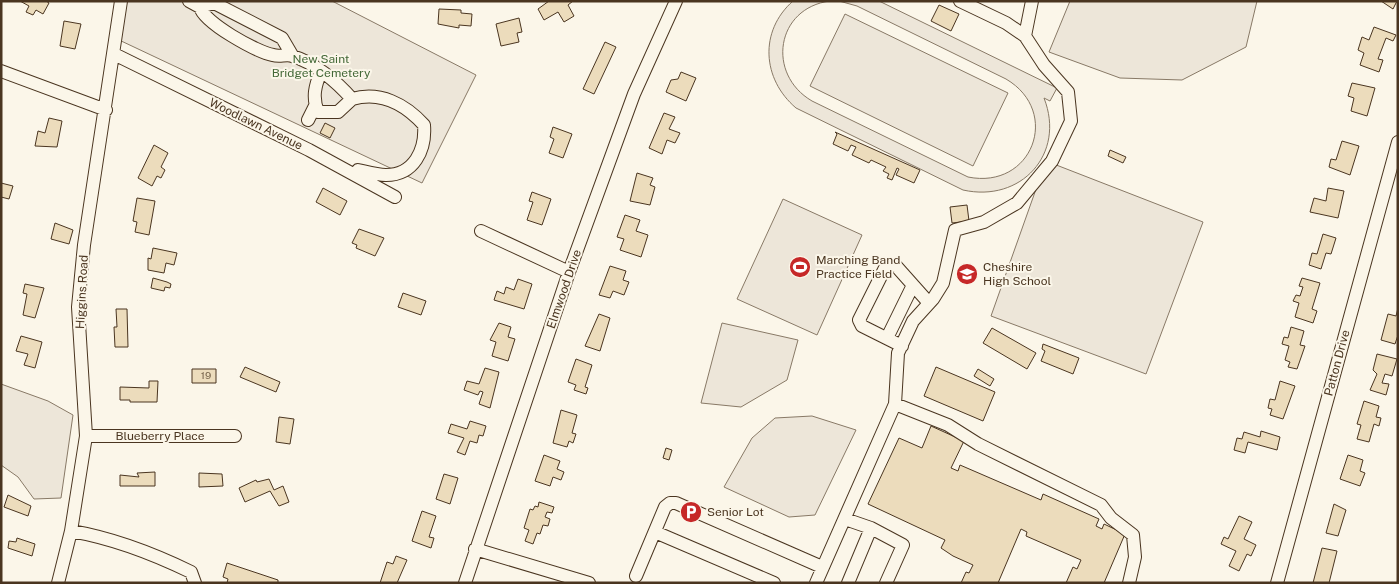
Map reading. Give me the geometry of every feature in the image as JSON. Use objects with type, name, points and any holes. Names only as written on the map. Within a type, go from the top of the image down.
[{"type":"street","name":"Higgins Road","points":[[58,583],[71,531],[86,436],[78,307],[84,245],[106,110],[121,1]]},
{"type":"street","name":"Elmwood Drive","points":[[465,583],[569,272],[634,94],[676,1]]},
{"type":"street","points":[[816,583],[895,404],[898,353],[913,321],[943,283],[955,230],[984,222],[1017,203],[1052,161],[1070,121],[1068,92],[1044,65],[1025,36],[1006,23],[960,1]]},
{"type":"street","points":[[1025,36],[1032,1]]},
{"type":"street","points":[[194,4],[214,3],[282,38],[292,55],[332,77],[352,99]]},
{"type":"street","points":[[194,4],[202,14],[236,38],[272,56],[292,55]]},
{"type":"street","name":"Woodlawn Avenue","points":[[114,54],[395,196]]},
{"type":"street","points":[[321,71],[315,89],[315,106],[318,112],[338,112],[352,99],[363,96],[379,96],[395,102],[424,125],[425,136],[419,156],[408,170],[384,175],[358,170],[355,175]]},
{"type":"street","points":[[1,72],[106,110]]},
{"type":"street","points":[[308,120],[315,106]]},
{"type":"street","name":"Patton Drive","points":[[1277,583],[1398,142]]},
{"type":"street","points":[[481,231],[569,272]]},
{"type":"street","points":[[902,346],[862,326],[860,320],[884,267],[888,264],[896,266],[929,303]]},
{"type":"street","points":[[887,338],[912,284]]},
{"type":"street","points":[[895,404],[948,425],[978,444],[1101,505],[1111,518],[1133,535],[1135,557],[1129,583]]},
{"type":"street","name":"Blueberry Place","points":[[86,436],[234,436]]},
{"type":"street","points":[[636,576],[665,507],[670,503],[822,567]]},
{"type":"street","points":[[845,519],[872,528],[903,545],[886,583]]},
{"type":"street","points":[[848,583],[872,528]]},
{"type":"street","points":[[71,531],[131,547],[173,564],[191,572],[195,583]]},
{"type":"street","points":[[655,532],[774,583]]},
{"type":"street","points":[[475,549],[589,583]]},
{"type":"green space","name":"New Saint Bridget Cemetery","points":[[121,1],[332,1],[476,75],[422,183],[117,39]]},
{"type":"green space","points":[[793,1],[830,1],[812,6],[798,16],[788,29],[784,44],[783,59],[788,75],[797,89],[812,101],[968,177],[990,178],[1009,172],[1023,160],[1032,145],[1035,128],[1033,110],[1023,93],[1006,79],[857,6],[839,1],[879,1],[1057,88],[1050,101],[1044,98],[1049,119],[1049,138],[1043,155],[1033,170],[1020,181],[1003,189],[984,192],[963,190],[796,108],[776,83],[769,55],[770,40],[774,26]]},
{"type":"green space","points":[[1070,1],[1257,1],[1246,47],[1182,80],[1120,78],[1049,52]]},
{"type":"green space","points":[[845,14],[1008,93],[973,166],[810,86]]},
{"type":"green space","points":[[1046,161],[1203,222],[1146,374],[991,316]]},
{"type":"green space","name":"Marching Band Practice Field","points":[[783,199],[862,235],[817,335],[737,299]]},
{"type":"green space","points":[[722,323],[798,340],[787,380],[741,407],[701,403]]},
{"type":"green space","points":[[1,384],[48,401],[73,415],[61,498],[34,499],[18,477],[1,465]]},
{"type":"green space","points":[[812,416],[856,430],[815,515],[789,517],[724,487],[752,438],[775,418]]},
{"type":"building","points":[[20,1],[46,1],[49,3],[43,14],[36,10],[33,15],[26,12],[29,6]]},
{"type":"building","points":[[549,1],[573,1],[568,5],[574,16],[564,22],[558,12],[544,20],[538,9]]},
{"type":"building","points":[[1381,1],[1397,1],[1393,9]]},
{"type":"building","points":[[939,5],[959,14],[951,31],[931,21]]},
{"type":"building","points":[[439,9],[461,10],[461,13],[472,14],[471,26],[459,25],[459,28],[438,24]]},
{"type":"building","points":[[519,18],[522,32],[517,33],[519,42],[501,46],[496,24]]},
{"type":"building","points":[[64,21],[81,24],[75,49],[60,46]]},
{"type":"building","points":[[1374,27],[1396,35],[1393,41],[1386,38],[1378,59],[1383,60],[1379,72],[1360,65],[1364,53],[1358,50],[1362,37],[1369,40]]},
{"type":"building","points":[[605,42],[616,47],[594,94],[583,89]]},
{"type":"building","points":[[681,72],[696,78],[686,101],[666,92],[671,80],[678,79]]},
{"type":"building","points":[[1352,83],[1375,88],[1367,116],[1351,111],[1354,98],[1348,96]]},
{"type":"building","points":[[664,113],[675,117],[669,129],[680,133],[675,143],[667,140],[662,154],[649,148]]},
{"type":"building","points":[[49,118],[62,121],[57,147],[35,146],[38,131],[45,133]]},
{"type":"building","points":[[325,123],[335,128],[330,138],[320,133]]},
{"type":"building","points":[[553,127],[572,134],[563,158],[549,153],[554,139],[550,137]]},
{"type":"building","points":[[835,132],[920,170],[914,183],[896,175],[899,169],[897,168],[892,180],[887,178],[889,174],[883,171],[886,167],[871,160],[869,163],[852,155],[856,147],[851,145],[848,151],[833,144],[837,134]]},
{"type":"building","points":[[1342,141],[1359,146],[1350,175],[1329,167],[1331,159],[1336,160]]},
{"type":"building","points":[[154,145],[168,153],[161,167],[165,170],[161,178],[157,176],[152,186],[138,178]]},
{"type":"building","points":[[1110,150],[1126,157],[1123,163],[1108,156]]},
{"type":"building","points":[[637,173],[653,178],[650,185],[655,187],[650,205],[630,201]]},
{"type":"building","points":[[1,183],[13,186],[9,199],[1,197]]},
{"type":"building","points":[[323,188],[347,201],[340,215],[316,202]]},
{"type":"building","points":[[1328,188],[1344,191],[1338,218],[1310,212],[1314,198],[1326,201]]},
{"type":"building","points":[[532,192],[551,199],[542,225],[527,220],[533,202],[529,201]]},
{"type":"building","points":[[137,198],[155,201],[149,235],[135,232],[137,222],[133,221]]},
{"type":"building","points":[[967,205],[969,221],[952,223],[950,207]]},
{"type":"building","points":[[625,215],[640,220],[636,231],[648,235],[641,257],[620,250],[624,239],[617,237]]},
{"type":"building","points":[[55,223],[73,230],[69,244],[51,239]]},
{"type":"building","points":[[359,229],[384,238],[375,256],[356,248],[357,245],[352,243]]},
{"type":"building","points":[[1323,234],[1336,238],[1331,254],[1326,253],[1321,269],[1309,265],[1312,253],[1317,254]]},
{"type":"building","points":[[153,248],[177,253],[174,265],[166,263],[164,273],[148,270],[148,258],[151,259]]},
{"type":"building","points":[[610,266],[626,271],[623,280],[629,282],[624,295],[613,291],[610,298],[599,295]]},
{"type":"building","points":[[153,278],[171,284],[170,288],[165,287],[164,291],[151,288]]},
{"type":"building","points":[[1302,278],[1320,283],[1312,309],[1317,311],[1313,323],[1295,317],[1299,303],[1293,301],[1296,295],[1300,296],[1303,287],[1299,286]]},
{"type":"building","points":[[518,279],[532,284],[524,309],[494,300],[497,291],[504,294],[506,287],[514,290]]},
{"type":"building","points":[[25,284],[44,288],[35,318],[23,315],[27,294],[23,293]]},
{"type":"building","points":[[403,293],[426,301],[421,315],[398,307]]},
{"type":"building","points":[[1398,308],[1398,335],[1395,344],[1381,340],[1388,314],[1396,316]]},
{"type":"building","points":[[116,309],[127,309],[128,347],[115,347],[114,327],[117,327]]},
{"type":"building","points":[[599,314],[610,318],[600,351],[585,346]]},
{"type":"building","points":[[499,323],[511,327],[508,337],[515,339],[508,361],[492,356],[496,342],[490,340]]},
{"type":"building","points":[[1291,327],[1304,331],[1300,345],[1305,346],[1297,369],[1288,367],[1290,362],[1285,360],[1289,346],[1282,344],[1284,337],[1288,338]]},
{"type":"building","points":[[992,328],[1036,353],[1027,369],[983,343]]},
{"type":"building","points":[[21,336],[42,342],[35,368],[24,365],[28,354],[16,351]]},
{"type":"building","points":[[1043,344],[1079,358],[1073,374],[1041,361],[1045,351],[1042,349]]},
{"type":"building","points":[[1377,354],[1397,359],[1392,376],[1385,374],[1382,383],[1389,384],[1386,395],[1370,390],[1377,374],[1373,370]]},
{"type":"building","points":[[576,359],[592,365],[585,387],[588,388],[586,394],[574,390],[576,385],[568,382]]},
{"type":"building","points":[[245,367],[280,382],[276,392],[240,377]]},
{"type":"building","points":[[936,367],[995,392],[983,421],[924,396]]},
{"type":"building","points":[[485,368],[499,372],[490,408],[479,404],[483,392],[480,391],[478,395],[464,390],[467,381],[479,384]]},
{"type":"building","points":[[192,369],[216,369],[216,383],[192,383]]},
{"type":"building","points":[[978,369],[994,379],[990,386],[974,376]]},
{"type":"building","points":[[149,381],[158,381],[157,402],[120,400],[120,387],[149,388]]},
{"type":"building","points":[[1280,381],[1295,386],[1283,419],[1270,415],[1272,409],[1268,408],[1270,399],[1275,400]]},
{"type":"building","points":[[1364,401],[1379,406],[1376,417],[1381,418],[1379,426],[1374,424],[1369,442],[1357,439],[1361,425],[1357,424]]},
{"type":"building","points":[[561,410],[577,415],[572,433],[576,434],[573,443],[569,441],[567,447],[553,443]]},
{"type":"building","points":[[279,417],[294,419],[290,444],[276,442]]},
{"type":"building","points":[[470,421],[486,426],[483,436],[479,435],[477,443],[470,441],[465,455],[457,452],[464,438],[448,433],[451,424],[467,429]]},
{"type":"building","points":[[931,426],[964,441],[951,468],[958,471],[960,465],[1041,500],[1043,494],[1099,519],[1096,526],[1102,529],[1104,524],[1125,534],[1104,583],[1066,583],[1073,567],[1077,569],[1081,560],[1026,536],[1027,532],[1021,529],[998,583],[961,583],[966,572],[969,573],[973,565],[941,548],[945,540],[868,504],[899,438],[922,448]]},
{"type":"building","points":[[1261,431],[1280,437],[1277,450],[1248,442],[1245,453],[1234,450],[1237,438],[1242,439],[1244,432],[1260,437]]},
{"type":"building","points":[[666,448],[672,450],[669,460],[663,458]]},
{"type":"building","points":[[544,455],[560,461],[557,469],[564,472],[561,480],[553,477],[550,486],[535,481]]},
{"type":"building","points":[[1348,455],[1363,460],[1360,471],[1365,473],[1360,486],[1340,479]]},
{"type":"building","points":[[155,472],[155,486],[120,486],[120,475],[139,477],[137,473]]},
{"type":"building","points":[[199,473],[222,474],[223,486],[199,487]]},
{"type":"building","points":[[444,474],[458,478],[450,504],[436,499]]},
{"type":"building","points":[[269,479],[274,490],[283,486],[289,502],[279,506],[270,491],[245,502],[239,488],[256,480],[257,482]]},
{"type":"building","points":[[8,495],[31,506],[28,516],[4,507]]},
{"type":"building","points":[[539,502],[554,507],[552,513],[547,512],[545,517],[550,519],[548,526],[543,525],[540,534],[537,533],[533,544],[525,541],[529,530],[524,528],[530,509],[533,510],[535,506],[538,507]]},
{"type":"building","points":[[1334,504],[1346,510],[1338,536],[1326,533]]},
{"type":"building","points":[[422,511],[436,516],[429,537],[434,538],[431,548],[412,541]]},
{"type":"building","points":[[1239,516],[1252,522],[1244,539],[1256,545],[1251,556],[1247,554],[1239,571],[1229,566],[1236,551],[1221,544],[1224,537],[1228,539]]},
{"type":"building","points":[[17,538],[35,544],[32,556],[8,548],[9,541],[16,542]]},
{"type":"building","points":[[1322,548],[1337,551],[1329,583],[1313,583]]},
{"type":"building","points":[[396,556],[407,560],[397,583],[380,583],[387,562],[393,564]]},
{"type":"building","points":[[227,563],[278,580],[278,583],[227,583],[228,579],[223,577]]},
{"type":"place","name":"Marching Band Practice Field","points":[[800,267]]},
{"type":"place","name":"Cheshire High School","points":[[967,274]]},
{"type":"place","name":"Senior Lot","points":[[691,512]]}]
